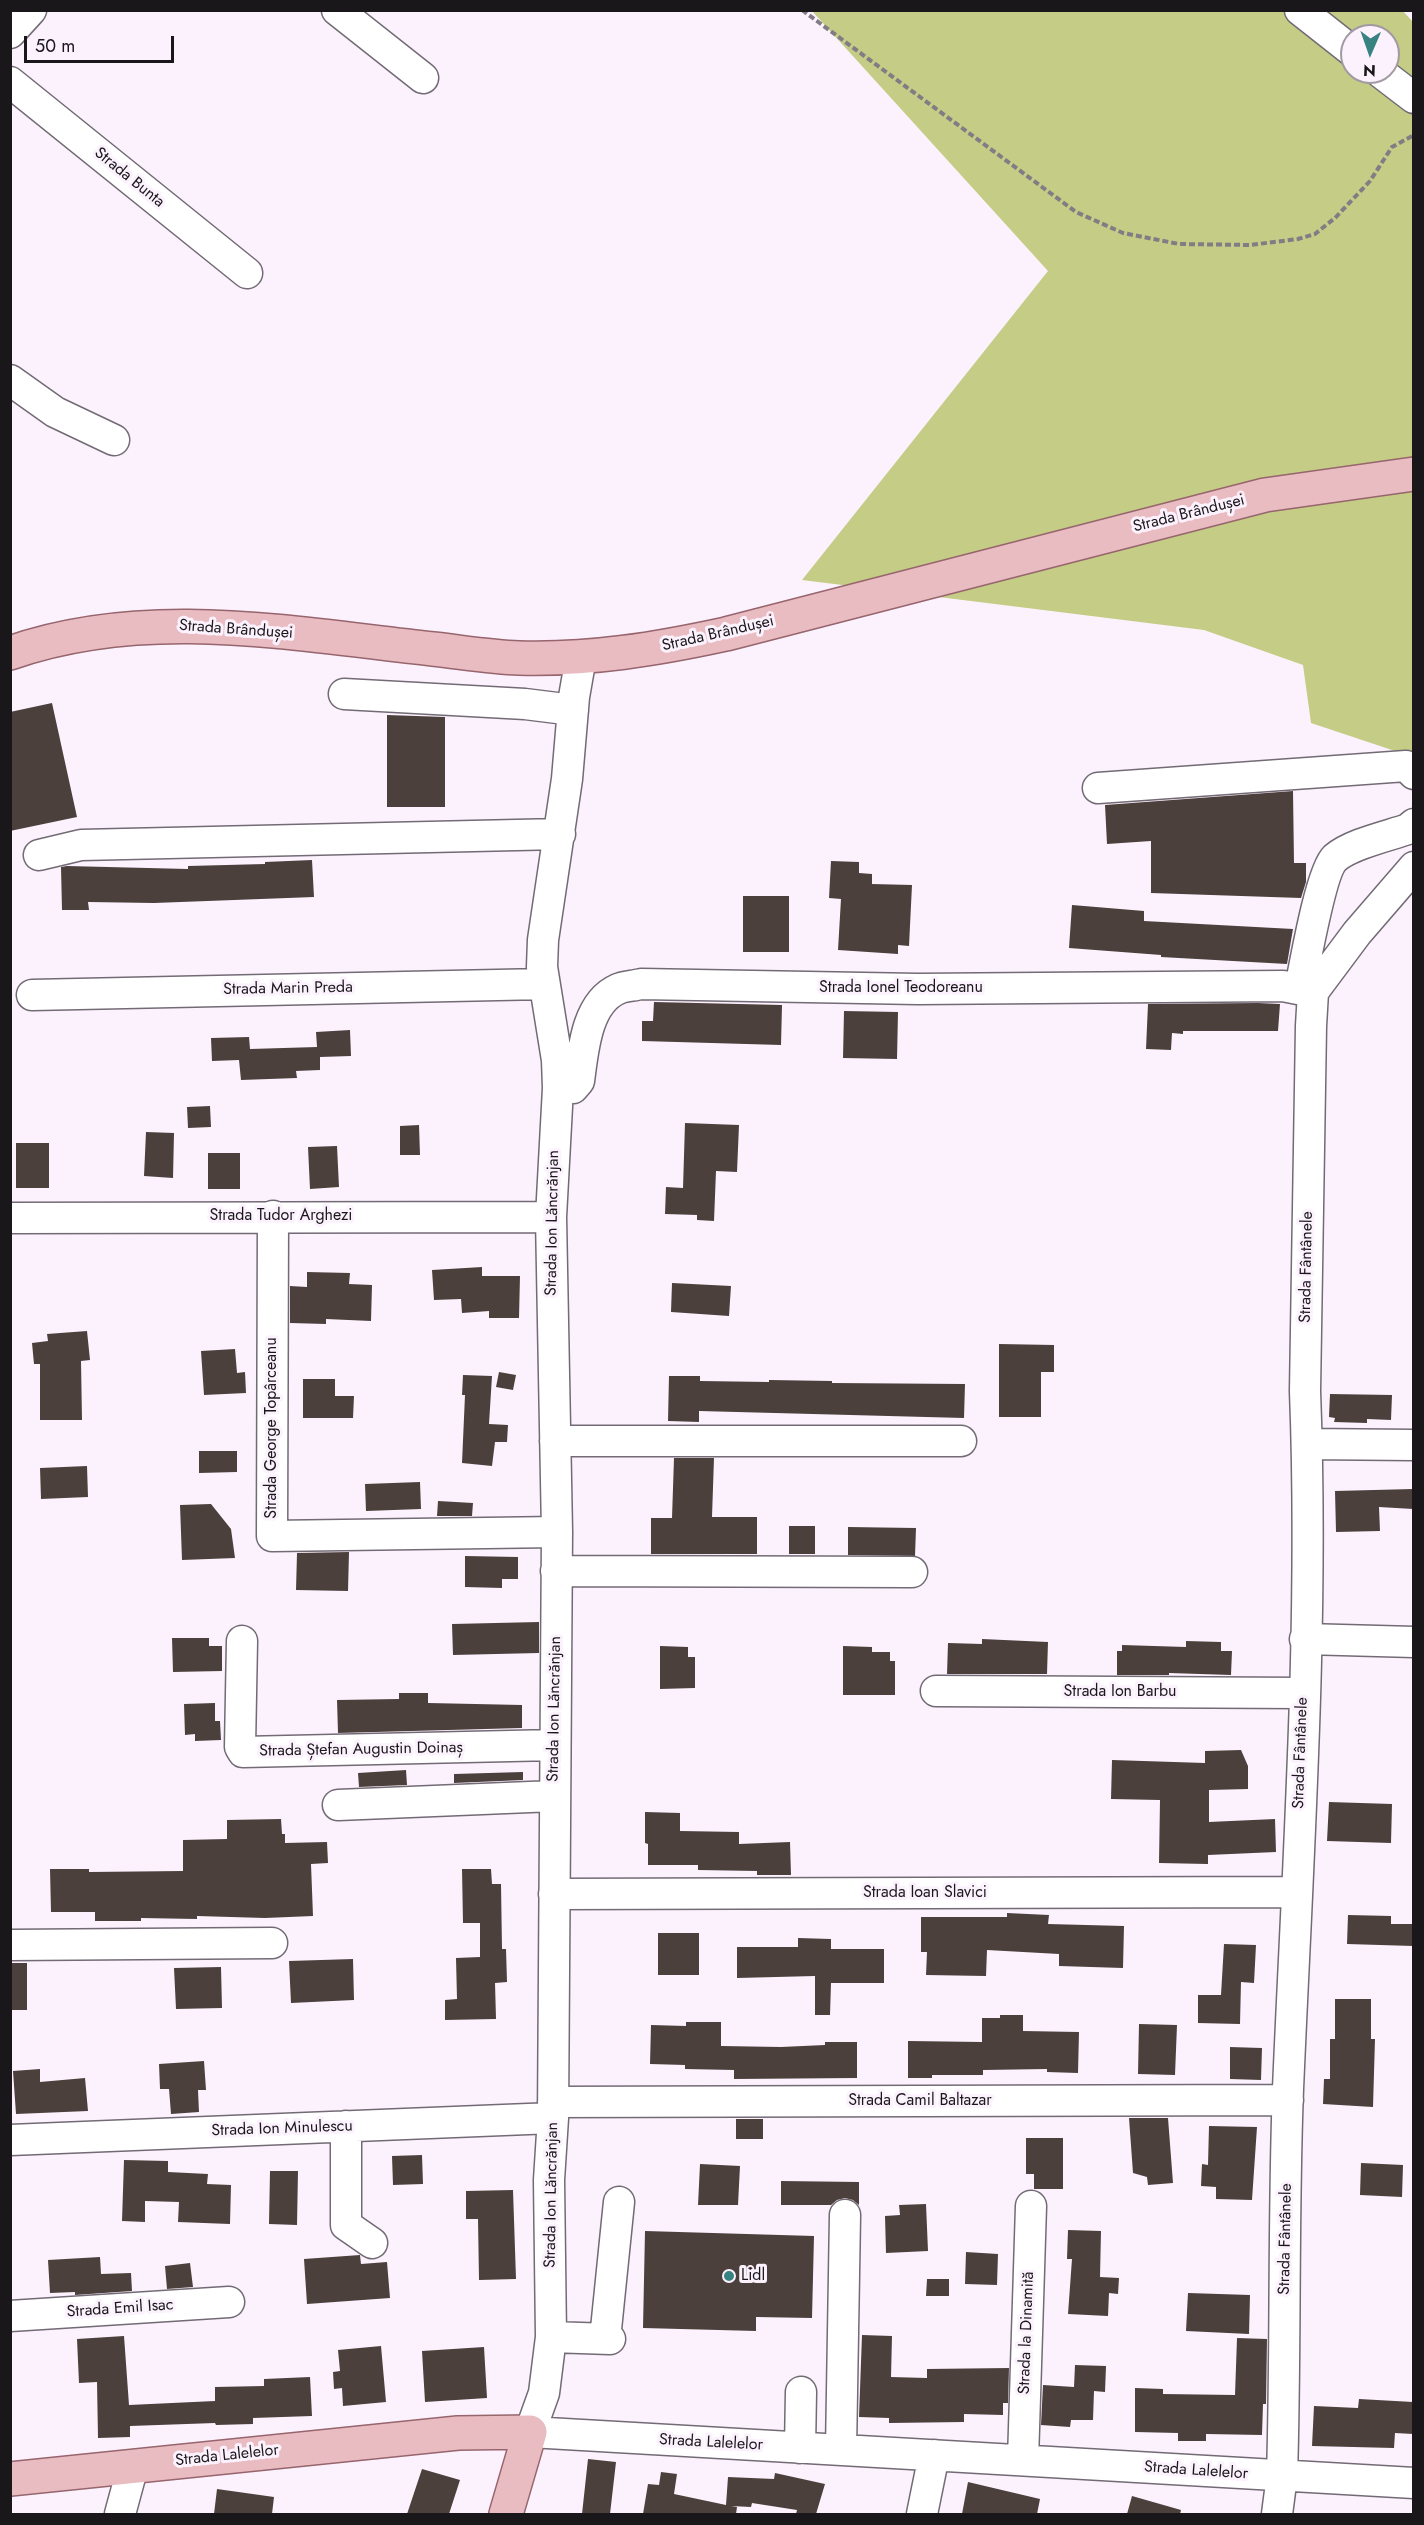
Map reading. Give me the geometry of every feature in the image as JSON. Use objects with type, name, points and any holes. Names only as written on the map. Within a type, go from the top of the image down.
[{"type":"main road","name":"Strada Brândușei","points":[[10,653],[44,641],[105,629],[160,626],[234,627],[517,658],[575,657],[662,648],[726,634],[1265,495],[1413,474]]},
{"type":"main road","name":"Strada Lalelelor","points":[[10,2479],[458,2433],[530,2432]]},
{"type":"main road","points":[[506,2514],[530,2432]]},
{"type":"street","points":[[10,33],[31,10]]},
{"type":"street","points":[[337,10],[423,78]]},
{"type":"street","points":[[1300,10],[1340,42]]},
{"type":"street","name":"Strada Bunta","points":[[10,82],[247,273]]},
{"type":"street","points":[[1395,84],[1413,98]]},
{"type":"street","points":[[10,380],[55,412],[114,440]]},
{"type":"street","name":"Strada Ion Lăncrănjan","points":[[530,2432],[544,2392],[551,2337],[549,2180],[553,2110],[557,1532],[551,1217],[558,1088],[557,1060],[542,967],[543,940],[560,834],[573,703],[568,669],[575,657]]},
{"type":"street","points":[[344,694],[525,704],[573,703]]},
{"type":"street","points":[[1098,788],[1406,766],[1413,774]]},
{"type":"street","name":"Strada Fântânele","points":[[1277,2514],[1282,2476],[1288,2100],[1305,1639],[1306,1332],[1311,1026],[1306,990],[1318,902],[1334,859],[1349,850],[1408,829],[1413,824]]},
{"type":"street","points":[[39,855],[81,845],[560,834]]},
{"type":"street","points":[[1306,990],[1413,867]]},
{"type":"street","name":"Strada Marin Preda","points":[[32,995],[544,984]]},
{"type":"street","name":"Strada Ionel Teodoreanu","points":[[558,1088],[573,1088],[579,1081],[588,1026],[600,1004],[617,989],[641,984],[918,989],[1306,990]]},
{"type":"street","name":"Strada George Topârceanu","points":[[273,1216],[272,1536],[557,1532]]},
{"type":"street","name":"Strada Tudor Arghezi","points":[[10,1218],[551,1217]]},
{"type":"street","points":[[555,1441],[961,1441]]},
{"type":"street","points":[[1307,1444],[1413,1445]]},
{"type":"street","points":[[556,1571],[912,1572]]},
{"type":"street","points":[[1305,1639],[1413,1642]]},
{"type":"street","name":"Strada Ștefan Augustin Doinaș","points":[[242,1641],[240,1747],[243,1752],[555,1745]]},
{"type":"street","name":"Strada Ion Barbu","points":[[936,1691],[1303,1693]]},
{"type":"street","points":[[338,1805],[554,1796]]},
{"type":"street","name":"Strada Ioan Slavici","points":[[554,1894],[1296,1892]]},
{"type":"street","points":[[10,1945],[272,1943]]},
{"type":"street","name":"Strada Camil Baltazar","points":[[553,2110],[1288,2100]]},
{"type":"street","name":"Strada Ion Minulescu","points":[[10,2140],[346,2126],[553,2110]]},
{"type":"street","points":[[346,2126],[346,2226],[372,2243]]},
{"type":"street","points":[[551,2337],[607,2339],[620,2202]]},
{"type":"street","name":"Strada la Dinamită","points":[[1023,2460],[1031,2206]]},
{"type":"street","points":[[841,2450],[845,2214]]},
{"type":"street","name":"Strada Emil Isac","points":[[10,2316],[229,2302]]},
{"type":"street","points":[[800,2448],[801,2392]]},
{"type":"street","name":"Strada Lalelelor","points":[[530,2432],[1413,2483]]},
{"type":"street","points":[[922,2514],[934,2455]]},
{"type":"street","points":[[120,2514],[133,2466]]},
{"type":"path","points":[[802,10],[1076,212],[1123,233],[1179,244],[1250,245],[1298,239],[1315,234],[1335,218],[1370,182],[1392,147],[1413,135]]},
{"type":"green space","points":[[1402,10],[1413,22],[1413,757],[1311,723],[1303,665],[1204,630],[802,580],[1048,271],[812,11]]},
{"type":"building","points":[[52,703],[77,817],[10,831],[10,712]]},
{"type":"building","points":[[387,715],[445,717],[445,807],[387,807]]},
{"type":"building","points":[[1293,791],[1294,863],[1306,863],[1306,882],[1301,898],[1151,893],[1151,841],[1107,844],[1105,805]]},
{"type":"building","points":[[312,860],[314,897],[154,903],[88,902],[89,910],[62,910],[61,867],[188,869],[188,866]]},
{"type":"building","points":[[831,861],[859,862],[859,873],[872,874],[872,884],[912,885],[909,946],[898,945],[898,954],[838,950],[841,899],[829,898]]},
{"type":"building","points":[[743,896],[789,896],[789,952],[743,952]]},
{"type":"building","points":[[1072,905],[1144,911],[1144,921],[1293,929],[1287,964],[1161,957],[1161,955],[1069,948]]},
{"type":"building","points":[[654,1002],[782,1005],[781,1045],[642,1041],[642,1021],[653,1021]]},
{"type":"building","points":[[1148,1004],[1280,1004],[1278,1031],[1183,1031],[1183,1034],[1172,1033],[1171,1050],[1146,1049]]},
{"type":"building","points":[[844,1011],[898,1012],[897,1059],[843,1058]]},
{"type":"building","points":[[350,1030],[351,1056],[320,1057],[320,1070],[296,1071],[297,1078],[241,1080],[239,1060],[212,1061],[211,1038],[249,1037],[250,1049],[317,1047],[316,1032]]},
{"type":"building","points":[[210,1106],[211,1127],[188,1128],[187,1107]]},
{"type":"building","points":[[685,1123],[739,1125],[737,1172],[716,1171],[714,1221],[697,1220],[697,1215],[665,1214],[666,1187],[683,1188]]},
{"type":"building","points":[[419,1125],[420,1155],[400,1155],[400,1126]]},
{"type":"building","points":[[146,1132],[174,1133],[173,1178],[144,1176]]},
{"type":"building","points":[[16,1143],[49,1143],[49,1188],[16,1188]]},
{"type":"building","points":[[337,1146],[339,1187],[310,1189],[308,1147]]},
{"type":"building","points":[[208,1153],[240,1153],[240,1189],[208,1189]]},
{"type":"building","points":[[482,1267],[482,1276],[520,1276],[519,1318],[489,1318],[489,1311],[462,1313],[461,1299],[434,1300],[432,1270]]},
{"type":"building","points":[[307,1272],[350,1273],[349,1284],[372,1285],[371,1321],[326,1319],[326,1324],[290,1323],[290,1286],[307,1287]]},
{"type":"building","points":[[672,1283],[731,1286],[729,1316],[671,1312]]},
{"type":"building","points":[[87,1331],[90,1360],[81,1361],[82,1420],[40,1420],[40,1364],[34,1364],[32,1343],[48,1341],[47,1334]]},
{"type":"building","points":[[999,1344],[1054,1345],[1054,1372],[1041,1372],[1041,1417],[999,1417]]},
{"type":"building","points":[[235,1349],[237,1373],[245,1372],[246,1393],[204,1395],[201,1351]]},
{"type":"building","points":[[499,1372],[516,1375],[513,1390],[496,1387]]},
{"type":"building","points":[[463,1375],[492,1376],[489,1424],[508,1425],[507,1442],[495,1442],[492,1466],[462,1463],[465,1395],[462,1395]]},
{"type":"building","points":[[669,1376],[700,1376],[700,1381],[965,1384],[964,1418],[699,1411],[699,1422],[668,1421]]},
{"type":"building","points":[[303,1379],[335,1379],[335,1396],[354,1396],[353,1418],[303,1418]]},
{"type":"building","points":[[1330,1394],[1392,1395],[1391,1420],[1367,1419],[1367,1423],[1334,1422],[1335,1418],[1329,1417]]},
{"type":"building","points":[[199,1451],[237,1451],[237,1472],[199,1473]]},
{"type":"building","points":[[674,1458],[714,1458],[712,1517],[757,1517],[757,1554],[651,1554],[651,1518],[672,1518]]},
{"type":"building","points":[[87,1466],[88,1497],[41,1499],[40,1468]]},
{"type":"building","points":[[420,1482],[421,1509],[366,1511],[365,1484]]},
{"type":"building","points":[[1413,1489],[1413,1509],[1379,1507],[1380,1531],[1336,1532],[1335,1491]]},
{"type":"building","points":[[438,1501],[473,1503],[472,1516],[437,1516]]},
{"type":"building","points":[[211,1504],[231,1529],[235,1558],[182,1560],[180,1505]]},
{"type":"building","points":[[789,1526],[815,1526],[815,1554],[789,1554]]},
{"type":"building","points":[[848,1527],[916,1528],[915,1556],[848,1555]]},
{"type":"building","points":[[349,1552],[348,1591],[296,1590],[297,1553]]},
{"type":"building","points":[[465,1556],[518,1557],[518,1579],[502,1579],[502,1588],[465,1587]]},
{"type":"building","points":[[539,1622],[539,1653],[453,1655],[452,1624]]},
{"type":"building","points":[[172,1638],[209,1638],[209,1646],[222,1646],[222,1671],[173,1672]]},
{"type":"building","points":[[982,1639],[1048,1642],[1047,1674],[947,1674],[948,1643],[982,1644]]},
{"type":"building","points":[[1186,1641],[1221,1642],[1221,1651],[1232,1651],[1231,1675],[1169,1673],[1169,1675],[1117,1675],[1117,1651],[1122,1651],[1122,1645],[1186,1647]]},
{"type":"building","points":[[660,1646],[688,1647],[688,1657],[695,1657],[695,1688],[660,1689]]},
{"type":"building","points":[[843,1646],[872,1647],[872,1652],[890,1652],[890,1661],[895,1661],[895,1695],[843,1695]]},
{"type":"building","points":[[399,1693],[428,1693],[428,1703],[522,1705],[522,1728],[338,1733],[337,1700],[399,1699]]},
{"type":"building","points":[[215,1703],[215,1721],[220,1721],[221,1740],[195,1741],[195,1734],[185,1735],[184,1704]]},
{"type":"building","points":[[1241,1750],[1248,1766],[1248,1789],[1209,1790],[1209,1822],[1275,1819],[1276,1852],[1208,1855],[1208,1864],[1159,1863],[1160,1800],[1111,1799],[1112,1760],[1205,1763],[1205,1751]]},
{"type":"building","points":[[406,1770],[407,1785],[359,1787],[358,1773]]},
{"type":"building","points":[[523,1772],[523,1780],[454,1783],[454,1774]]},
{"type":"building","points":[[1329,1802],[1392,1804],[1391,1843],[1327,1841]]},
{"type":"building","points":[[645,1812],[680,1813],[680,1831],[739,1832],[739,1844],[790,1842],[791,1875],[757,1875],[757,1871],[698,1870],[698,1865],[648,1865]]},
{"type":"building","points":[[281,1819],[285,1843],[327,1842],[328,1863],[311,1864],[313,1916],[265,1918],[197,1916],[197,1919],[141,1918],[141,1921],[95,1921],[95,1912],[51,1912],[50,1869],[89,1869],[89,1872],[183,1871],[183,1840],[227,1839],[227,1820]]},
{"type":"building","points":[[462,1869],[491,1869],[492,1884],[501,1884],[502,1949],[506,1949],[507,1982],[495,1983],[496,2019],[445,2020],[445,2000],[457,1999],[456,1958],[480,1957],[480,1923],[463,1923]]},
{"type":"building","points":[[1007,1913],[1049,1915],[1048,1924],[1124,1926],[1123,1968],[1059,1966],[1059,1954],[987,1950],[986,1976],[926,1975],[927,1952],[921,1952],[921,1917],[1007,1917]]},
{"type":"building","points":[[1348,1915],[1391,1916],[1391,1924],[1413,1924],[1413,1946],[1347,1944]]},
{"type":"building","points":[[658,1933],[699,1933],[699,1975],[658,1975]]},
{"type":"building","points":[[798,1938],[831,1939],[831,1949],[884,1949],[884,1983],[831,1983],[830,2015],[815,2015],[815,1976],[737,1978],[737,1947],[798,1947]]},
{"type":"building","points":[[1224,1944],[1256,1945],[1254,1983],[1241,1982],[1240,2024],[1198,2023],[1198,1995],[1221,1995]]},
{"type":"building","points":[[353,1959],[354,2000],[291,2003],[289,1961]]},
{"type":"building","points":[[10,1963],[27,1963],[27,2010],[10,2010]]},
{"type":"building","points":[[221,1967],[222,2008],[176,2009],[174,1968]]},
{"type":"building","points":[[1335,1999],[1371,1999],[1371,2039],[1375,2039],[1373,2107],[1323,2104],[1324,2079],[1330,2079],[1330,2039],[1335,2039]]},
{"type":"building","points":[[1000,2015],[1023,2015],[1023,2031],[1079,2032],[1078,2073],[1047,2072],[1047,2069],[983,2070],[983,2075],[932,2075],[932,2078],[908,2078],[908,2041],[982,2042],[982,2018],[1000,2018]]},
{"type":"building","points":[[686,2022],[721,2022],[721,2046],[781,2047],[825,2045],[825,2042],[857,2042],[857,2078],[734,2079],[734,2070],[685,2069],[685,2065],[650,2064],[651,2025],[686,2026]]},
{"type":"building","points":[[1139,2024],[1177,2025],[1175,2075],[1138,2074]]},
{"type":"building","points":[[1230,2047],[1262,2048],[1261,2080],[1230,2079]]},
{"type":"building","points":[[204,2061],[206,2090],[198,2090],[199,2112],[171,2114],[169,2089],[160,2089],[159,2064]]},
{"type":"building","points":[[40,2069],[40,2082],[85,2078],[88,2111],[16,2114],[13,2071]]},
{"type":"building","points":[[1129,2118],[1168,2118],[1173,2183],[1148,2185],[1147,2177],[1133,2173]]},
{"type":"building","points":[[736,2119],[763,2119],[763,2139],[736,2139]]},
{"type":"building","points":[[1209,2126],[1257,2127],[1252,2200],[1216,2199],[1216,2187],[1201,2186],[1202,2164],[1208,2165]]},
{"type":"building","points":[[1026,2138],[1063,2138],[1063,2189],[1034,2189],[1034,2174],[1026,2174]]},
{"type":"building","points":[[422,2155],[423,2184],[393,2185],[392,2156]]},
{"type":"building","points":[[124,2160],[168,2161],[168,2172],[208,2174],[207,2184],[231,2185],[230,2224],[178,2222],[179,2202],[145,2201],[145,2222],[122,2221]]},
{"type":"building","points":[[1361,2163],[1403,2165],[1402,2197],[1360,2195]]},
{"type":"building","points":[[700,2164],[740,2166],[738,2205],[698,2205]]},
{"type":"building","points":[[270,2171],[298,2171],[297,2225],[269,2224]]},
{"type":"building","points":[[781,2181],[859,2182],[859,2205],[845,2198],[831,2205],[781,2205]]},
{"type":"building","points":[[513,2190],[516,2279],[479,2280],[478,2219],[466,2219],[466,2191]]},
{"type":"building","points":[[926,2204],[928,2251],[886,2253],[885,2216],[900,2215],[899,2205]]},
{"type":"building","points":[[1068,2230],[1101,2231],[1100,2277],[1119,2278],[1118,2294],[1109,2293],[1108,2316],[1068,2314],[1072,2259],[1067,2259]]},
{"type":"building","name":"Lidl","points":[[645,2231],[814,2236],[812,2318],[756,2317],[756,2331],[643,2328]]},
{"type":"building","points":[[966,2252],[998,2254],[997,2285],[965,2284]]},
{"type":"building","points":[[360,2255],[361,2264],[387,2262],[390,2298],[307,2304],[304,2259]]},
{"type":"building","points":[[100,2257],[101,2274],[131,2273],[132,2291],[75,2295],[75,2292],[50,2293],[48,2260]]},
{"type":"building","points":[[190,2263],[193,2287],[167,2289],[165,2266]]},
{"type":"building","points":[[927,2279],[949,2279],[949,2296],[926,2296]]},
{"type":"building","points":[[1188,2293],[1250,2295],[1249,2334],[1186,2331]]},
{"type":"building","points":[[862,2335],[892,2336],[891,2377],[927,2378],[927,2369],[1009,2368],[1008,2403],[1003,2403],[1003,2415],[964,2414],[964,2422],[889,2423],[889,2418],[859,2417]]},
{"type":"building","points":[[124,2336],[129,2405],[215,2401],[215,2387],[264,2386],[264,2379],[310,2377],[312,2416],[253,2418],[253,2424],[130,2426],[130,2437],[98,2438],[97,2382],[79,2383],[77,2339]]},
{"type":"building","points":[[1237,2338],[1267,2339],[1266,2404],[1263,2404],[1262,2435],[1206,2434],[1206,2441],[1178,2441],[1178,2433],[1135,2432],[1135,2388],[1163,2389],[1163,2394],[1235,2395]]},
{"type":"building","points":[[381,2346],[386,2402],[343,2406],[342,2388],[334,2389],[333,2372],[340,2371],[338,2350]]},
{"type":"building","points":[[484,2347],[487,2398],[425,2402],[422,2351]]},
{"type":"building","points":[[1075,2365],[1106,2366],[1105,2392],[1094,2391],[1093,2420],[1071,2420],[1070,2427],[1041,2425],[1043,2385],[1074,2387]]},
{"type":"building","points":[[1359,2399],[1413,2402],[1413,2434],[1395,2433],[1394,2448],[1312,2446],[1314,2406],[1358,2408]]},
{"type":"building","points":[[588,2459],[616,2462],[610,2514],[582,2514]]},
{"type":"building","points":[[422,2469],[460,2480],[449,2514],[407,2514]]},
{"type":"building","points":[[661,2472],[677,2474],[674,2494],[726,2505],[728,2477],[774,2479],[775,2473],[825,2484],[816,2514],[796,2514],[797,2510],[752,2503],[751,2507],[731,2506],[737,2507],[736,2514],[643,2514],[648,2484],[659,2485]]},
{"type":"building","points":[[968,2482],[1040,2499],[1037,2514],[962,2514]]},
{"type":"building","points":[[217,2489],[274,2497],[272,2514],[214,2514]]},
{"type":"building","points":[[1132,2496],[1181,2510],[1180,2514],[1127,2514]]},
{"type":"place","name":"Lidl","points":[[729,2276]]}]
